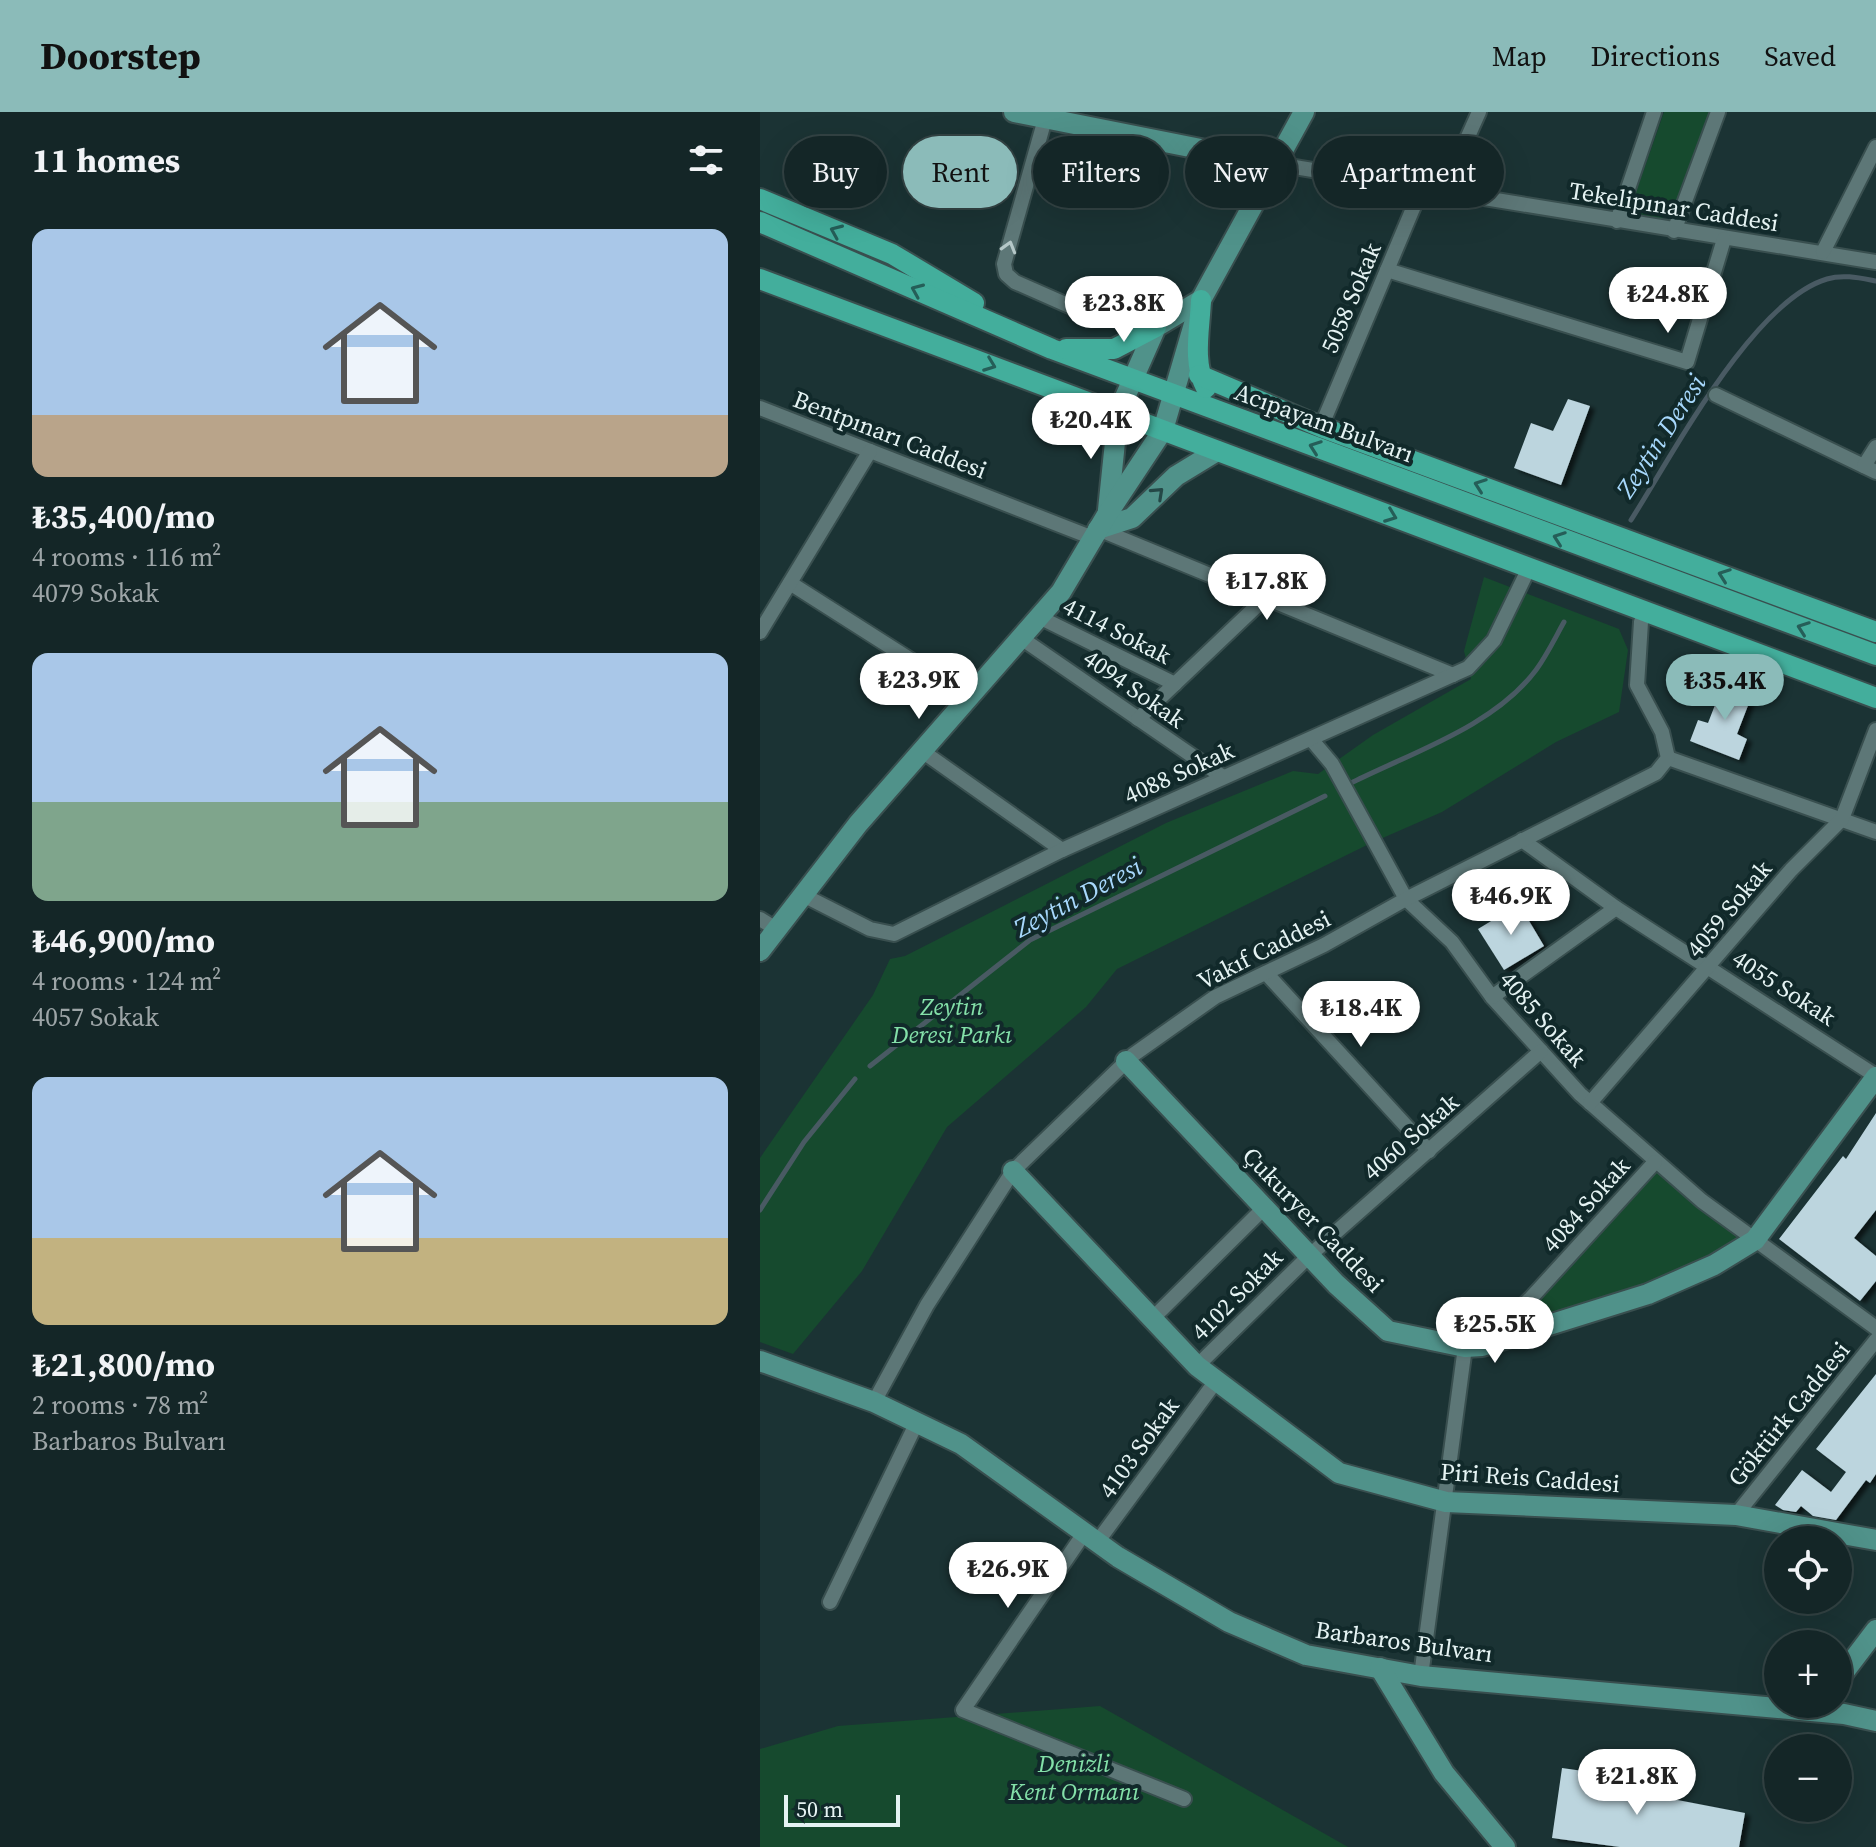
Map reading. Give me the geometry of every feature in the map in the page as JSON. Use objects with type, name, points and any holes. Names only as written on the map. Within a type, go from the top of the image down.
[{"type":"main road","points":[[760,199],[892,254],[1052,349],[1114,349],[1156,327]]},
{"type":"main road","name":"Acıpayam Bulvarı","points":[[760,222],[1052,349],[1876,655]]},
{"type":"main road","points":[[760,279],[1876,698]]},
{"type":"main road","points":[[1201,300],[1199,375],[1219,412]]},
{"type":"main road","points":[[1199,375],[1321,427],[1876,632]]},
{"type":"street","points":[[1291,136],[1304,112]]},
{"type":"street","points":[[1468,136],[1479,112]]},
{"type":"street","points":[[1617,221],[1654,112]]},
{"type":"street","points":[[1674,231],[1718,112]]},
{"type":"street","points":[[1156,327],[1090,315],[1015,282],[1006,274],[1004,264],[1030,115],[1185,146]]},
{"type":"street","points":[[1823,252],[1876,147]]},
{"type":"street","name":"Tekelipınar Caddesi","points":[[1504,201],[1876,262]]},
{"type":"street","points":[[760,951],[768,924],[803,895],[858,824],[1061,592],[1099,527],[1163,430],[1201,300],[1252,208]]},
{"type":"street","name":"5058 Sokak","points":[[1321,427],[1413,208]]},
{"type":"street","points":[[1387,270],[1687,362],[1724,239]]},
{"type":"street","points":[[1099,527],[1118,413],[1156,327],[1201,300]]},
{"type":"street","points":[[1716,395],[1870,469],[1876,447]]},
{"type":"street","name":"Bentpınarı Caddesi","points":[[760,408],[870,451],[1099,527],[1263,600],[1453,675]]},
{"type":"street","points":[[760,632],[870,451]]},
{"type":"street","points":[[1099,527],[1132,518],[1176,476],[1217,451]]},
{"type":"street","name":"4088 Sokak","points":[[803,895],[870,929],[894,934],[1062,850],[1468,668],[1494,640],[1529,568]]},
{"type":"street","points":[[790,583],[969,697]]},
{"type":"street","points":[[1138,719],[1263,600]]},
{"type":"street","points":[[1646,613],[1641,622],[1637,685],[1662,732],[1668,758],[1876,832]]},
{"type":"street","name":"4114 Sokak","points":[[1039,617],[1175,684]]},
{"type":"street","name":"4094 Sokak","points":[[1021,638],[1223,777]]},
{"type":"street","name":"4059 Sokak","points":[[1590,1103],[1791,870],[1842,819],[1876,730]]},
{"type":"street","name":"4085 Sokak","points":[[1311,739],[1332,764],[1406,899],[1452,942],[1492,997],[1590,1103],[1655,1162],[1876,1328]]},
{"type":"street","points":[[922,751],[1062,850]]},
{"type":"street","name":"Vakıf Caddesi","points":[[874,1402],[927,1305],[1013,1171],[1126,1061],[1215,997],[1656,773],[1668,758]]},
{"type":"street","name":"4055 Sokak","points":[[1522,840],[1616,908],[1711,966],[1871,1073]]},
{"type":"street","points":[[1492,997],[1616,908]]},
{"type":"street","points":[[1266,973],[1429,1151]]},
{"type":"street","name":"4060 Sokak","points":[[1309,1256],[1541,1051]]},
{"type":"street","name":"Çukuryer Caddesi","points":[[1126,1061],[1309,1256],[1388,1331],[1473,1346],[1648,1294],[1759,1243],[1871,1073]]},
{"type":"street","name":"4084 Sokak","points":[[1473,1346],[1531,1298],[1655,1162]]},
{"type":"street","name":"Piri Reis Caddesi","points":[[1013,1171],[1197,1366],[1339,1473],[1446,1502],[1736,1515],[1876,1540]]},
{"type":"street","points":[[1152,1319],[1264,1208]]},
{"type":"street","name":"4102 Sokak","points":[[1197,1366],[1309,1256]]},
{"type":"street","name":"Göktürk Caddesi","points":[[1736,1515],[1876,1340]]},
{"type":"street","points":[[1421,1676],[1473,1346]]},
{"type":"street","name":"Barbaros Bulvarı","points":[[760,1361],[874,1402],[961,1444],[1118,1557],[1229,1622],[1306,1655],[1421,1676],[1764,1704]]},
{"type":"street","name":"4103 Sokak","points":[[1184,1799],[963,1710],[1091,1537],[1216,1381]]},
{"type":"street","points":[[830,1602],[917,1422]]},
{"type":"street","points":[[1852,1662],[1876,1630]]},
{"type":"street","points":[[1380,1668],[1444,1773],[1505,1847]]},
{"type":"street","name":"Barbaros Bulvarı","points":[[1852,1716],[1876,1721]]},
{"type":"green space","points":[[1664,112],[1711,112],[1674,209],[1660,219],[1636,213],[1633,201]]},
{"type":"green space","name":"Zeytin Deresi Parkı","points":[[1484,577],[1619,629],[1628,650],[1619,712],[1556,742],[1442,812],[1369,844],[1117,969],[1086,1007],[947,1127],[862,1271],[793,1354],[760,1342],[760,1158],[873,995],[890,959],[905,956],[1166,823],[1293,771],[1318,774],[1373,735],[1471,679],[1464,651]]},
{"type":"green space","points":[[1657,1170],[1737,1234],[1740,1241],[1736,1246],[1620,1295],[1504,1330]]},
{"type":"green space","name":"Denizli Kent Ormanı","points":[[1100,1706],[1348,1847],[760,1847],[760,1749],[838,1726]]},
{"type":"building","points":[[1568,399],[1590,406],[1561,485],[1514,468],[1531,423],[1553,431]]},
{"type":"building","points":[[1725,679],[1754,690],[1737,734],[1747,739],[1739,760],[1690,741],[1698,720],[1708,723]]},
{"type":"building","points":[[1519,904],[1544,946],[1504,970],[1478,929]]},
{"type":"building","points":[[1876,1113],[1876,1210],[1854,1238],[1876,1256],[1876,1281],[1860,1301],[1779,1239],[1843,1156],[1846,1159]]},
{"type":"building","points":[[1876,1374],[1876,1474],[1870,1483],[1866,1480],[1836,1520],[1813,1516],[1801,1506],[1796,1512],[1775,1505],[1802,1470],[1831,1492],[1846,1472],[1816,1449]]},
{"type":"building","points":[[1562,1768],[1611,1775],[1610,1787],[1745,1813],[1739,1847],[1620,1847],[1552,1838]]},
{"type":"waterway","name":"Zeytin Deresi","points":[[1631,520],[1717,383],[1771,317],[1799,293],[1827,279],[1845,277],[1876,281]]},
{"type":"waterway","name":"Zeytin Deresi","points":[[1353,782],[1451,736],[1498,707],[1519,690],[1536,670],[1564,622]]},
{"type":"waterway","name":"Zeytin Deresi","points":[[870,1066],[1030,940],[1325,796]]},
{"type":"waterway","name":"Zeytin Deresi","points":[[760,1210],[804,1142],[855,1079]]}]
